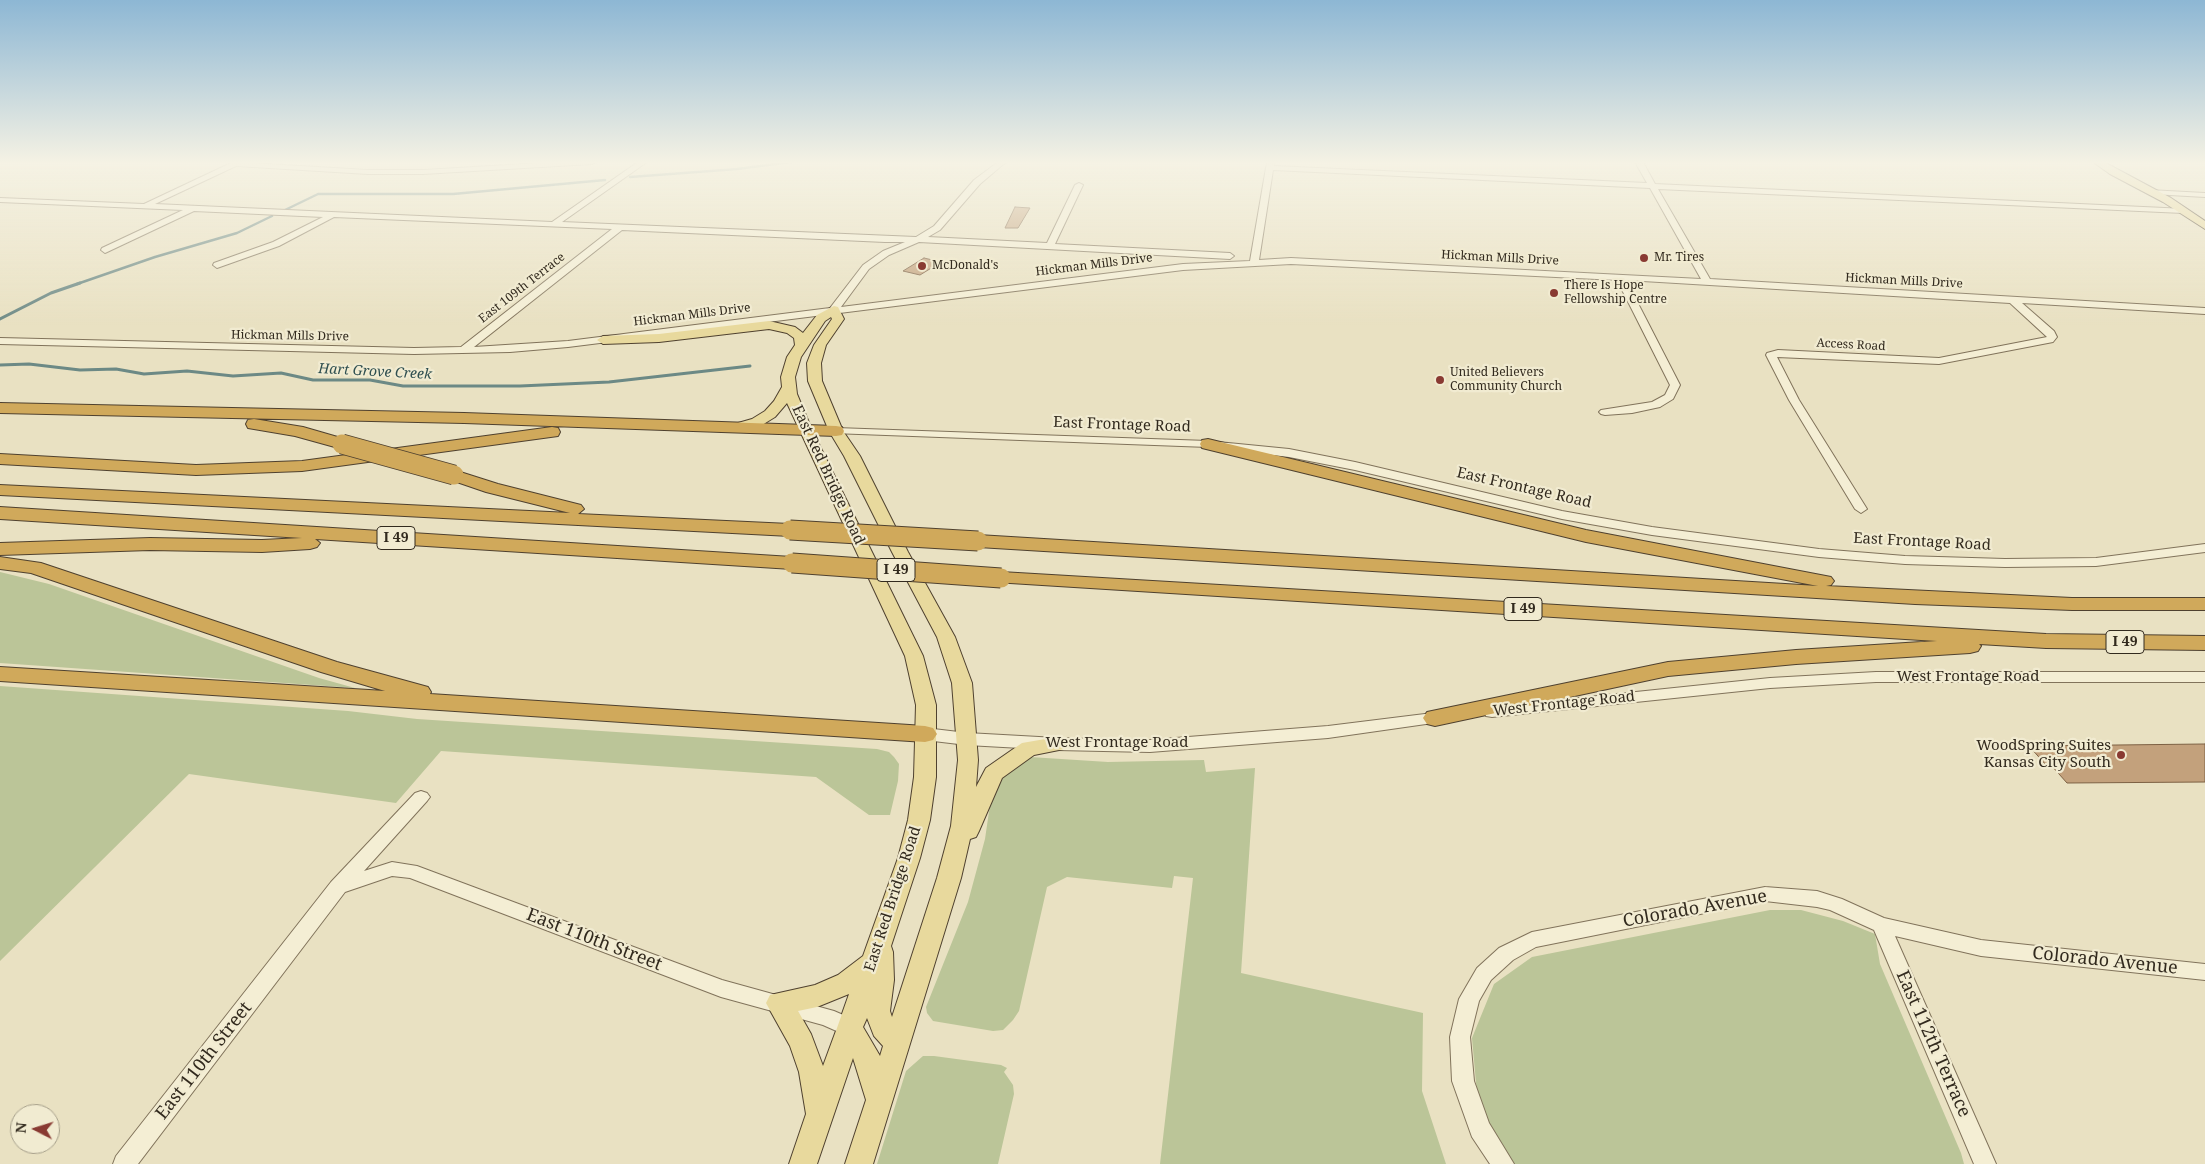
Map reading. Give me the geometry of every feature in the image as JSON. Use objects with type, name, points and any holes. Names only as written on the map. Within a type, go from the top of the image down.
[{"type":"highway","points":[[0,408],[464,418],[836,431]]},
{"type":"highway","points":[[181,413],[297,431],[551,504],[636,522]]},
{"type":"highway","points":[[0,459],[196,470],[302,466],[526,435],[624,425]]},
{"type":"highway","points":[[1208,444],[1586,536],[1915,598]]},
{"type":"highway","name":"I 49","points":[[0,490],[790,530],[1915,598],[2072,604],[2205,604]]},
{"type":"highway","name":"I 49","points":[[0,513],[1001,578],[2046,641],[2205,643]]},
{"type":"highway","points":[[0,549],[150,544],[262,546],[389,537]]},
{"type":"highway","points":[[0,563],[34,567],[329,667],[396,687],[497,708]]},
{"type":"highway","points":[[1435,718],[1668,670],[1796,657],[2046,641]]},
{"type":"highway","points":[[0,674],[497,708],[925,734]]},
{"type":"main road","points":[[2191,216],[2205,226]]},
{"type":"main road","name":"East Red Bridge Road","points":[[803,1164],[909,858],[919,820],[925,777],[926,705],[914,656],[804,430],[790,394],[788,377],[794,357],[821,318],[834,310],[838,319],[820,345],[814,362],[815,381],[836,431],[852,456],[900,552],[946,637],[962,683],[968,773],[962,826],[949,878],[859,1164]]},
{"type":"main road","points":[[603,340],[659,338],[769,326],[791,330],[800,337],[801,345]]},
{"type":"main road","points":[[736,428],[757,422],[770,414],[780,403],[789,387]]},
{"type":"main road","points":[[949,878],[993,773],[1029,748],[1057,744]]},
{"type":"main road","points":[[881,936],[881,980],[877,1011],[883,1028],[897,1043]]},
{"type":"main road","points":[[820,1113],[812,1072],[802,1042],[779,1003],[817,996],[847,983],[872,963]]},
{"type":"main road","points":[[850,1028],[868,1060],[879,1099]]},
{"type":"street","points":[[105,250],[176,216]]},
{"type":"street","points":[[217,265],[269,247],[329,216]]},
{"type":"street","points":[[365,216],[1050,246],[1254,259],[1262,216]]},
{"type":"street","points":[[554,224],[565,216]]},
{"type":"street","name":"East Red Bridge Road","points":[[834,310],[871,264],[886,253],[917,240],[942,223],[948,216]]},
{"type":"street","points":[[1050,246],[1064,216]]},
{"type":"street","points":[[1669,216],[1707,282]]},
{"type":"street","name":"East 109th Terrace","points":[[462,351],[620,227]]},
{"type":"street","name":"Hickman Mills Drive","points":[[0,341],[404,351],[462,351],[549,346],[1175,267],[1254,259],[1342,262],[2205,310]]},
{"type":"street","points":[[1605,412],[1632,410],[1656,404],[1669,397],[1675,385],[1620,277]]},
{"type":"street","name":"Access Road","points":[[1861,509],[1794,400],[1771,355],[1778,353],[1939,361],[2049,340],[2052,337],[2050,333],[2014,300]]},
{"type":"street","name":"East Frontage Road","points":[[836,431],[1208,444],[1289,453],[1346,464],[1562,515],[1652,531],[1818,553],[1905,560],[2087,562],[2173,554],[2205,548]]},
{"type":"street","name":"West Frontage Road","points":[[925,734],[967,739],[1057,744],[1150,746],[1328,732],[1435,718],[1770,683],[1876,677],[2205,677]]},
{"type":"street","name":"East 110th Street","points":[[124,1164],[338,887],[421,797]]},
{"type":"street","name":"East 110th Street","points":[[338,887],[392,869],[411,872],[721,988],[827,1017],[850,1028]]},
{"type":"street","name":"Colorado Avenue","points":[[1503,1164],[1480,1129],[1463,1081],[1460,1037],[1468,999],[1484,974],[1506,954],[1532,940],[1765,894],[1816,899],[1835,904],[1881,925],[1981,948],[2205,972]]},
{"type":"street","name":"East 112th Terrace","points":[[1881,925],[1985,1164]]},
{"type":"green space","points":[[0,572],[49,584],[319,678],[355,688],[0,663]]},
{"type":"green space","points":[[0,686],[348,711],[417,719],[877,749],[889,752],[899,764],[898,781],[890,815],[869,815],[816,777],[441,751],[396,803],[189,774],[0,961]]},
{"type":"green space","points":[[1030,757],[1108,762],[1204,760],[1206,772],[1255,768],[1241,973],[1423,1013],[1422,1091],[1446,1164],[1160,1164],[1193,878],[1174,876],[1172,888],[1067,877],[1047,887],[1019,1011],[1013,1020],[1003,1030],[993,1031],[933,1021],[927,1013],[926,1007],[968,902],[985,839],[991,798],[1001,774]]},
{"type":"green space","points":[[1770,910],[1801,910],[1843,921],[1875,934],[1880,964],[1964,1164],[1513,1164],[1478,1105],[1472,1038],[1494,984],[1532,957]]},
{"type":"green space","points":[[923,1056],[1001,1065],[1007,1068],[1004,1072],[1013,1085],[1014,1094],[998,1164],[877,1164],[906,1071]]},
{"type":"building","points":[[1011,216],[1025,216],[1018,228],[1005,228]]},
{"type":"building","name":"McDonald's","points":[[924,258],[941,262],[920,275],[903,271]]},
{"type":"building","name":"WoodSpring Suites Kansas City South","points":[[2205,744],[2205,782],[2067,783],[2051,765],[2046,765],[2029,746]]},
{"type":"waterway","points":[[77,284],[155,257],[237,233],[271,216]]},
{"type":"waterway","points":[[0,319],[51,293],[80,283]]},
{"type":"waterway","name":"Hart Grove Creek","points":[[0,365],[29,364],[80,370],[116,369],[144,374],[187,371],[233,376],[281,373],[313,380],[370,380],[403,386],[520,386],[609,382],[750,366]]},
{"type":"place","name":"Mr. Tires","points":[[1644,258]]},
{"type":"place","name":"McDonald's","points":[[922,266]]},
{"type":"place","name":"There Is Hope Fellowship Centre","points":[[1554,293]]},
{"type":"place","name":"United Believers Community Church","points":[[1440,380]]},
{"type":"place","name":"WoodSpring Suites Kansas City South","points":[[2121,755]]}]
